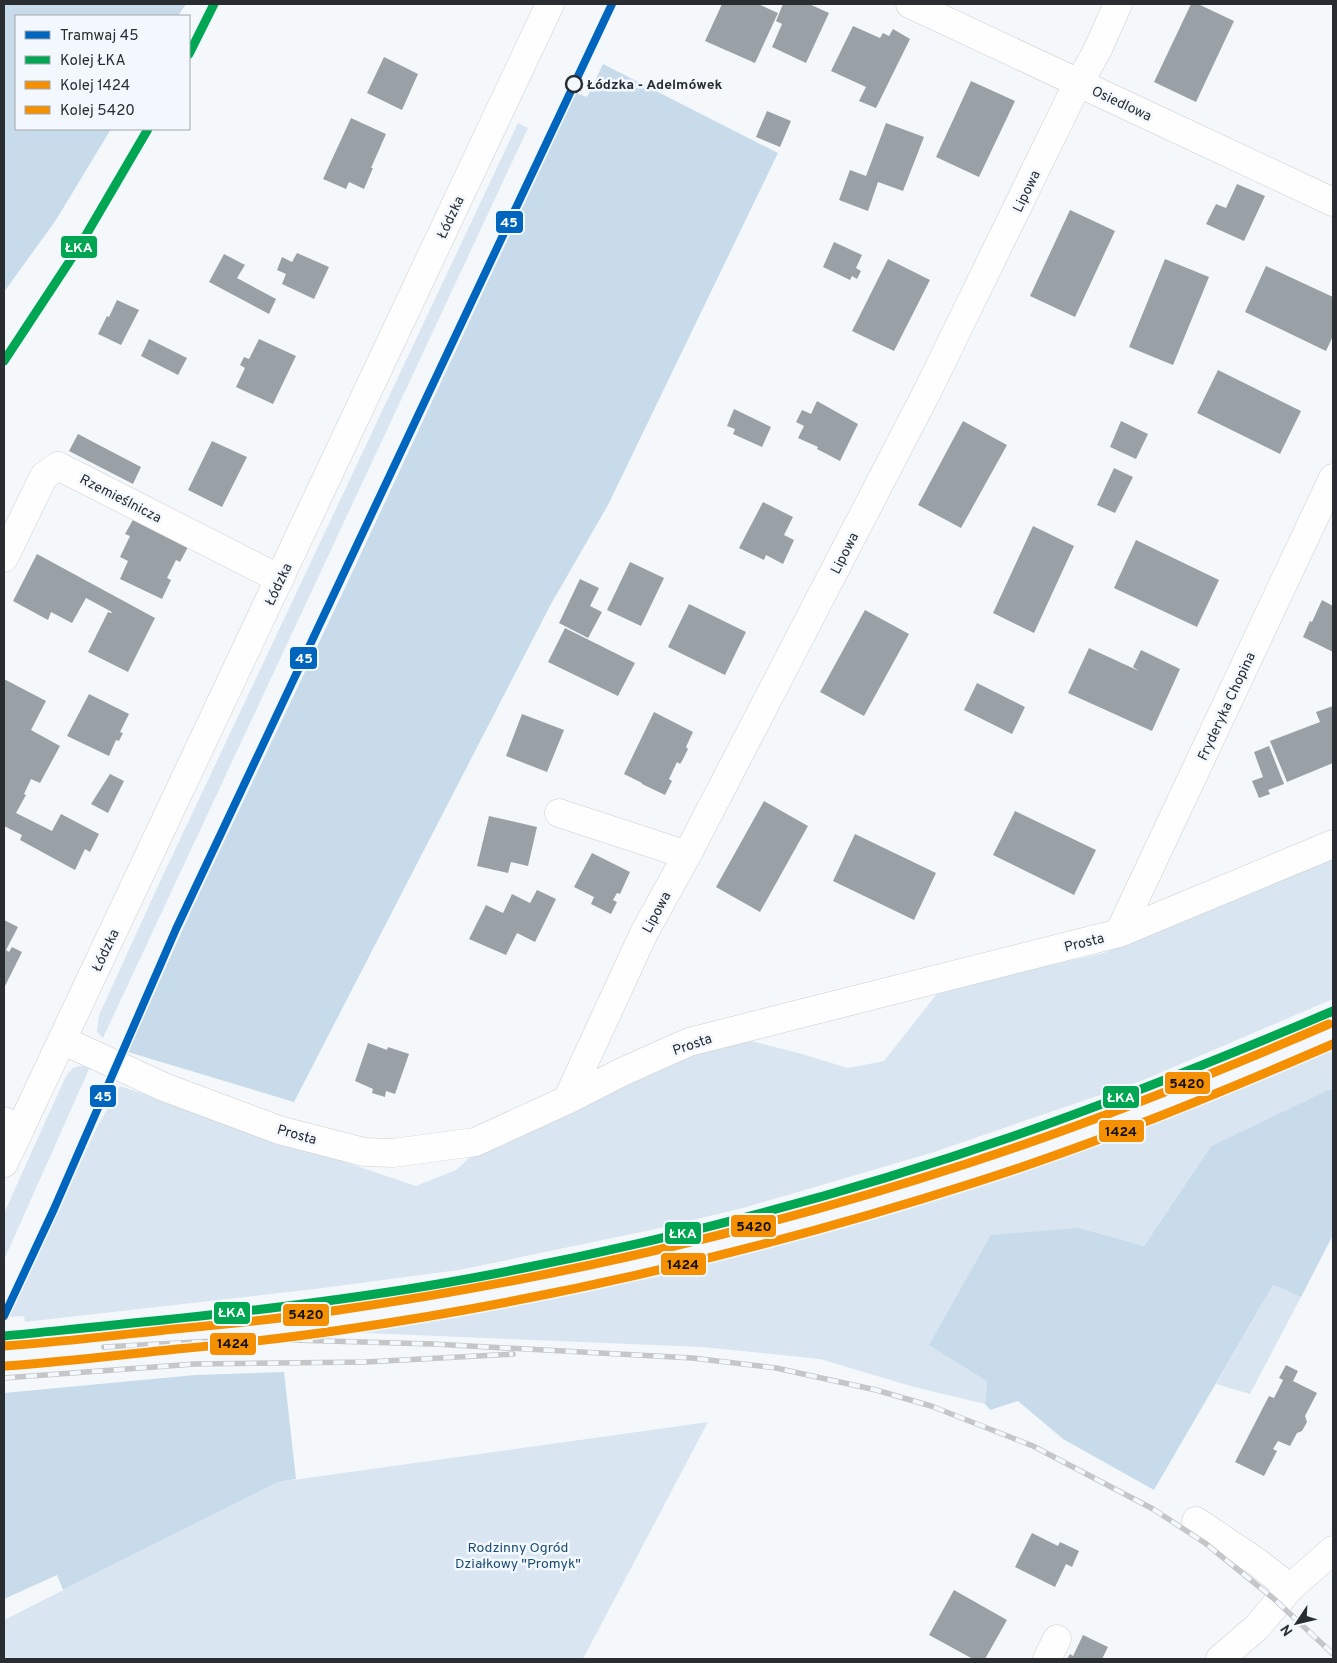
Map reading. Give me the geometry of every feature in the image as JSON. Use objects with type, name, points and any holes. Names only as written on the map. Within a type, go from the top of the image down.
[{"type":"street","name":"Łódzka","points":[[4,1163],[12,1125],[62,1040],[550,4]]},
{"type":"street","name":"Osiedlowa","points":[[910,4],[1333,202]]},
{"type":"street","name":"Lipowa","points":[[566,1100],[644,933],[687,855],[928,390],[1078,83],[1097,51],[1118,4]]},
{"type":"street","name":"Rzemieślnicza","points":[[4,558],[44,476],[58,466],[280,579]]},
{"type":"street","name":"Fryderyka Chopina","points":[[1119,933],[1333,478]]},
{"type":"street","points":[[559,813],[687,855]]},
{"type":"street","name":"Prosta","points":[[62,1040],[164,1087],[279,1130],[364,1152],[393,1153],[475,1142],[689,1042],[1119,933],[1333,844]]},
{"type":"street","points":[[1196,1521],[1257,1562],[1290,1588]]},
{"type":"street","points":[[1220,1659],[1257,1627],[1290,1588],[1333,1550]]},
{"type":"green space","points":[[518,123],[528,128],[103,1038],[97,1032],[99,1015]]},
{"type":"green space","points":[[1333,854],[1333,999],[1141,1081],[931,1153],[743,1208],[651,1230],[459,1270],[315,1289],[25,1322],[24,1316],[9,1317],[96,1129],[120,1086],[416,1186],[456,1170],[471,1156],[697,1048],[739,1038],[848,1068],[884,1061],[940,990],[1104,953],[1210,910]]},
{"type":"green space","points":[[1333,1046],[1333,1090],[1328,1090],[1211,1146],[1144,1246],[1079,1228],[987,1381],[985,1404],[914,1387],[820,1359],[702,1347],[340,1332],[530,1301],[767,1246],[958,1191],[1097,1143],[1250,1083]]},
{"type":"green space","points":[[81,1066],[90,1067],[4,1260],[4,1213],[66,1076],[73,1068]]},
{"type":"green space","points":[[1273,1285],[1301,1297],[1250,1394],[1216,1384]]},
{"type":"green space","name":"Rodzinny Ogród Działkowy \"Promyk\"","points":[[708,1422],[583,1659],[4,1659],[4,1620],[278,1482]]},
{"type":"shaded area","points":[[4,4],[186,4],[179,15],[15,15],[15,130],[110,130],[56,220],[4,292]]},
{"type":"shaded area","points":[[603,64],[778,153],[608,505],[551,604],[294,1102],[128,1052],[190,913],[343,592],[576,93],[587,97]]},
{"type":"shaded area","points":[[1328,1090],[1333,1090],[1333,1235],[1301,1297],[1273,1285],[1154,1490],[1063,1439],[1018,1401],[990,1410],[985,1404],[987,1381],[929,1345],[991,1235],[1079,1228],[1144,1246],[1211,1146]]},
{"type":"shaded area","points":[[284,1372],[296,1479],[278,1482],[63,1590],[57,1575],[4,1599],[4,1393],[195,1375]]},
{"type":"building","points":[[722,4],[758,4],[778,13],[755,63],[705,41]]},
{"type":"building","points":[[783,4],[809,4],[829,13],[806,63],[772,47],[782,24],[776,21]]},
{"type":"building","points":[[1191,4],[1198,4],[1234,21],[1196,102],[1154,82]]},
{"type":"building","points":[[853,26],[880,38],[883,33],[889,36],[893,29],[910,39],[876,108],[859,101],[866,87],[831,71]]},
{"type":"building","points":[[384,57],[418,74],[402,110],[367,93]]},
{"type":"building","points":[[971,81],[1015,101],[979,177],[936,157]]},
{"type":"building","points":[[767,111],[791,121],[780,147],[756,137]]},
{"type":"building","points":[[351,118],[386,134],[364,189],[349,182],[346,189],[323,179]]},
{"type":"building","points":[[886,123],[924,137],[903,191],[878,182],[868,211],[839,200],[850,170],[866,176]]},
{"type":"building","points":[[1237,184],[1265,196],[1244,241],[1206,224],[1216,204],[1226,208]]},
{"type":"building","points":[[1070,210],[1115,231],[1075,317],[1030,296]]},
{"type":"building","points":[[834,242],[862,255],[856,268],[861,271],[857,279],[852,276],[850,280],[823,267]]},
{"type":"building","points":[[297,253],[329,267],[314,299],[282,284],[286,274],[277,270],[282,257],[292,262]]},
{"type":"building","points":[[224,254],[245,265],[237,278],[276,299],[269,314],[209,282]]},
{"type":"building","points":[[888,259],[930,280],[894,351],[852,331]]},
{"type":"building","points":[[1165,259],[1209,277],[1173,365],[1129,347]]},
{"type":"building","points":[[1266,266],[1333,297],[1333,336],[1326,351],[1245,312]]},
{"type":"building","points":[[117,300],[139,310],[121,345],[98,334]]},
{"type":"building","points":[[149,339],[187,358],[178,375],[141,356]]},
{"type":"building","points":[[259,339],[296,356],[273,404],[236,387],[245,368],[240,365],[244,357],[249,359]]},
{"type":"building","points":[[1218,370],[1301,411],[1280,454],[1197,413]]},
{"type":"building","points":[[817,401],[858,424],[840,461],[817,449],[818,447],[798,438],[804,426],[796,422],[802,410],[811,414]]},
{"type":"building","points":[[734,409],[771,427],[762,447],[733,434],[735,429],[727,426]]},
{"type":"building","points":[[963,421],[1007,445],[961,528],[918,505]]},
{"type":"building","points":[[1121,421],[1148,434],[1136,459],[1110,447]]},
{"type":"building","points":[[78,434],[141,467],[133,484],[69,451]]},
{"type":"building","points":[[212,441],[247,457],[222,507],[188,490]]},
{"type":"building","points":[[1114,468],[1133,477],[1115,513],[1097,505]]},
{"type":"building","points":[[763,502],[793,517],[784,535],[794,540],[783,564],[766,555],[764,560],[739,548]]},
{"type":"building","points":[[135,516],[189,545],[180,562],[176,560],[167,578],[171,580],[162,599],[120,579],[128,561],[120,557],[130,536],[125,534]]},
{"type":"building","points":[[1033,526],[1074,546],[1034,633],[993,613]]},
{"type":"building","points":[[1136,540],[1219,580],[1197,627],[1114,588]]},
{"type":"building","points":[[37,554],[155,618],[128,672],[88,652],[108,612],[112,612],[86,598],[72,623],[51,612],[48,620],[13,601]]},
{"type":"building","points":[[630,562],[664,578],[641,626],[607,610]]},
{"type":"building","points":[[580,579],[599,588],[590,606],[602,612],[588,638],[559,623]]},
{"type":"building","points":[[1322,600],[1333,606],[1333,652],[1303,637]]},
{"type":"building","points":[[689,604],[746,632],[725,675],[668,647]]},
{"type":"building","points":[[865,610],[909,634],[864,716],[820,692]]},
{"type":"building","points":[[565,628],[635,663],[618,696],[548,662]]},
{"type":"building","points":[[1089,648],[1139,671],[1133,667],[1141,650],[1180,669],[1152,731],[1068,693]]},
{"type":"building","points":[[4,679],[46,701],[31,730],[60,746],[40,783],[31,779],[24,794],[26,795],[16,813],[52,831],[61,814],[99,834],[90,852],[85,849],[75,870],[20,840],[22,835],[4,826]]},
{"type":"building","points":[[977,683],[1025,707],[1012,734],[964,710]]},
{"type":"building","points":[[89,694],[129,714],[120,732],[123,733],[119,741],[116,740],[109,756],[67,736]]},
{"type":"building","points":[[1333,706],[1333,763],[1287,782],[1270,741],[1320,722],[1316,712]]},
{"type":"building","points":[[654,712],[693,732],[682,761],[680,764],[677,762],[669,779],[672,781],[665,795],[624,774]]},
{"type":"building","points":[[522,714],[564,730],[547,772],[506,756]]},
{"type":"building","points":[[1269,746],[1284,784],[1268,790],[1270,794],[1259,798],[1252,781],[1263,777],[1254,752]]},
{"type":"building","points":[[110,774],[124,781],[108,813],[91,804]]},
{"type":"building","points":[[764,801],[808,826],[760,912],[716,887]]},
{"type":"building","points":[[1015,811],[1096,850],[1074,895],[993,855]]},
{"type":"building","points":[[489,816],[537,827],[528,866],[511,862],[508,873],[477,866]]},
{"type":"building","points":[[855,834],[936,873],[914,920],[833,881]]},
{"type":"building","points":[[592,853],[630,872],[620,894],[617,893],[613,900],[617,902],[611,914],[591,904],[594,897],[574,887]]},
{"type":"building","points":[[537,890],[556,899],[535,942],[517,933],[506,955],[469,939],[486,905],[503,913],[512,894],[530,903]]},
{"type":"building","points":[[4,920],[18,927],[6,950],[9,952],[12,947],[22,952],[4,988]]},
{"type":"building","points":[[368,1043],[387,1050],[388,1047],[409,1054],[395,1094],[386,1091],[385,1097],[372,1093],[373,1089],[355,1081]]},
{"type":"building","points":[[1286,1365],[1298,1371],[1293,1381],[1317,1393],[1305,1416],[1307,1422],[1302,1431],[1297,1433],[1290,1446],[1278,1441],[1273,1449],[1277,1451],[1264,1476],[1235,1462],[1269,1396],[1274,1398],[1283,1380],[1279,1378]]},
{"type":"building","points":[[1032,1533],[1058,1546],[1060,1542],[1079,1551],[1072,1567],[1066,1564],[1055,1587],[1015,1567]]},
{"type":"building","points":[[954,1590],[1007,1620],[985,1659],[973,1659],[929,1635]]},
{"type":"building","points":[[1083,1635],[1108,1647],[1102,1659],[1067,1659],[1070,1654],[1073,1656]]},
{"type":"railway","points":[[104,1347],[215,1341],[291,1340],[433,1344],[692,1358],[776,1368],[876,1390],[931,1406],[1033,1446],[1153,1509],[1205,1543],[1273,1598],[1333,1654]]},
{"type":"railway","points":[[4,1378],[195,1364],[366,1362],[513,1354]]},
{"type":"tram line","name":"45","points":[[4,1316],[54,1209],[176,929],[612,4]]},
{"type":"rail line","name":"ŁKA","points":[[190,52],[214,4]]},
{"type":"rail line","name":"ŁKA","points":[[4,361],[79,247],[147,130]]},
{"type":"rail line","name":"ŁKA","points":[[4,1336],[227,1313],[394,1291],[521,1269],[663,1238],[804,1202],[1011,1137],[1173,1077],[1333,1011]]},
{"type":"rail line","name":"5420","points":[[4,1346],[298,1316],[419,1298],[578,1268],[736,1231],[892,1187],[1061,1132],[1151,1098],[1329,1024]]},
{"type":"rail line","name":"1424","points":[[5,1366],[239,1343],[341,1330],[501,1303],[660,1270],[895,1207],[1019,1168],[1155,1118],[1333,1044]]},
{"type":"place","name":"Łódzka - Adelmówek","points":[[574,84]]}]
